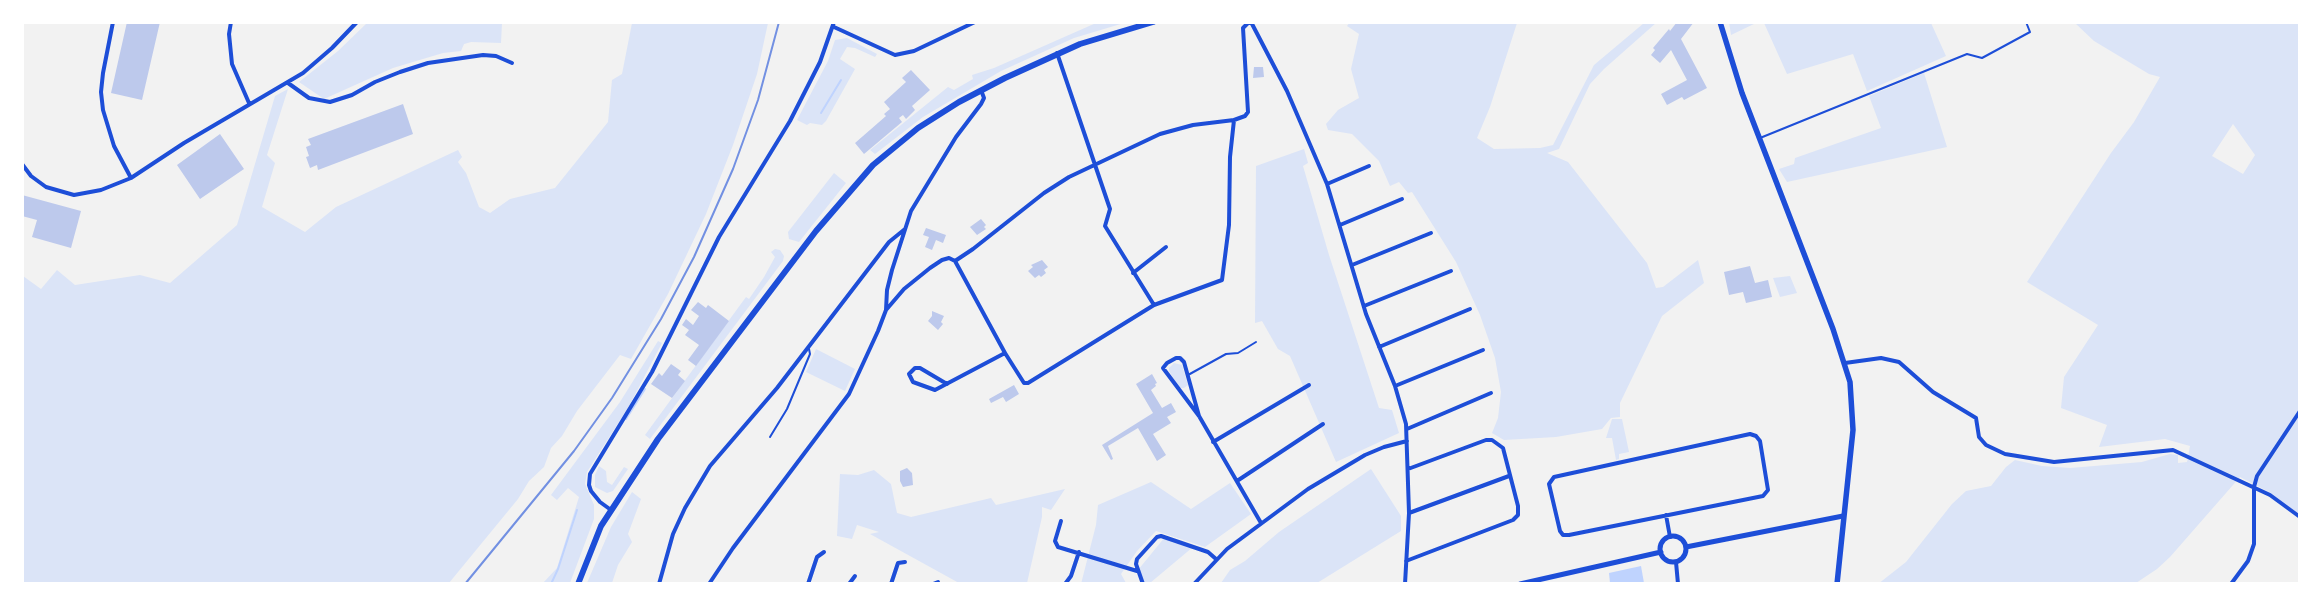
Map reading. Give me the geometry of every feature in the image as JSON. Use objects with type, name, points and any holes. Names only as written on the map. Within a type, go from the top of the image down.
[{"type":"main road","points":[[578,584],[592,546],[611,510],[695,389],[822,223],[860,179],[885,154],[918,128],[981,90],[1057,53],[1153,22]]},
{"type":"main road","points":[[1720,22],[1736,75],[1845,363],[1851,388],[1854,430],[1843,516],[1838,584]]},
{"type":"street","points":[[113,22],[103,73],[101,92],[103,110],[114,146],[131,178]]},
{"type":"street","points":[[231,22],[229,34],[232,64],[249,103]]},
{"type":"street","points":[[22,164],[31,176],[46,187],[74,195],[101,190],[131,178],[249,103],[288,82],[323,57],[357,22]]},
{"type":"street","points":[[611,510],[600,502],[591,491],[589,485],[590,474],[652,372],[719,238],[790,121],[820,62],[834,24],[895,55],[914,50],[975,22]]},
{"type":"street","points":[[955,261],[972,250],[1044,193],[1095,163],[1136,144],[1176,129],[1242,118],[1248,112],[1243,28],[1250,22],[1281,78],[1327,184],[1364,306],[1395,386],[1407,429],[1409,513],[1404,584]]},
{"type":"street","points":[[1057,53],[1110,209],[1105,226],[1154,305]]},
{"type":"street","points":[[288,82],[309,98],[330,102],[352,95],[375,82],[400,72],[428,63],[483,55],[496,56],[512,63]]},
{"type":"street","points":[[709,584],[732,548],[842,406],[860,371],[886,310],[890,277],[911,211],[956,136],[981,104],[984,98],[981,90]]},
{"type":"street","points":[[886,310],[904,289],[930,268],[949,258],[955,261],[1005,353],[1024,383],[1028,383],[1154,305],[1222,280],[1229,226],[1234,120]]},
{"type":"street","points":[[1327,184],[1369,166]]},
{"type":"street","points":[[1340,225],[1402,199]]},
{"type":"street","points":[[659,584],[673,534],[700,481],[722,450],[747,426],[889,242],[905,229]]},
{"type":"street","points":[[1352,265],[1431,233]]},
{"type":"street","points":[[1133,273],[1166,247]]},
{"type":"street","points":[[1364,306],[1451,271]]},
{"type":"street","points":[[1379,347],[1470,309]]},
{"type":"street","points":[[1395,386],[1483,350]]},
{"type":"street","points":[[947,384],[920,368],[915,368],[910,374],[913,382],[931,390],[947,384],[1005,353]]},
{"type":"street","points":[[1199,416],[1188,375],[1180,358],[1167,363],[1164,368],[1199,416],[1262,523]]},
{"type":"street","points":[[1845,363],[1881,358],[1900,362],[1933,392],[1976,418],[1980,438],[1986,445],[2005,454],[2054,462],[2173,450],[2270,495],[2300,517]]},
{"type":"street","points":[[1213,442],[1309,385]]},
{"type":"street","points":[[1407,429],[1492,393]]},
{"type":"street","points":[[2231,584],[2248,561],[2254,544],[2254,487],[2257,476],[2300,411]]},
{"type":"street","points":[[1237,481],[1323,424]]},
{"type":"street","points":[[1750,434],[1758,438],[1768,490],[1765,495],[1666,515],[1563,535],[1559,528],[1550,481],[1557,476],[1750,434]]},
{"type":"street","points":[[1406,561],[1513,520],[1518,515],[1518,506],[1503,448],[1492,440],[1486,440],[1408,469]]},
{"type":"street","points":[[1194,584],[1216,559],[1262,523],[1341,468],[1384,447],[1407,441]]},
{"type":"street","points":[[1409,513],[1509,476]]},
{"type":"street","points":[[1666,515],[1670,537]]},
{"type":"street","points":[[1686,547],[1843,516]]},
{"type":"street","points":[[1061,521],[1055,541],[1056,545],[1137,571]]},
{"type":"street","points":[[1143,584],[1137,571],[1137,560],[1157,537],[1161,536],[1208,552],[1216,559]]},
{"type":"street","points":[[1670,537],[1682,540],[1686,547],[1684,556],[1676,562]]},
{"type":"street","points":[[1670,537],[1662,543],[1661,552],[1665,559],[1676,562]]},
{"type":"street","points":[[808,584],[817,557],[824,552]]},
{"type":"street","points":[[1065,584],[1071,576],[1079,552]]},
{"type":"street","points":[[1520,584],[1661,552]]},
{"type":"street","points":[[891,584],[898,563],[904,562]]},
{"type":"street","points":[[1676,562],[1678,584]]},
{"type":"street","points":[[849,584],[855,576]]},
{"type":"lane","points":[[1760,138],[1967,54],[1982,58],[2030,32],[2026,22]]},
{"type":"lane","points":[[1188,375],[1226,354],[1238,353],[1256,342]]},
{"type":"lane","points":[[770,437],[787,409],[810,354],[809,346]]},
{"type":"shaded area","points":[[1350,22],[1517,23],[1490,107],[1477,138],[1494,149],[1540,148],[1553,145],[1594,65],[1644,23],[1656,23],[1604,69],[1590,84],[1559,149],[1547,153],[1568,162],[1647,263],[1656,288],[1663,287],[1698,260],[1704,283],[1662,316],[1620,403],[1620,417],[1611,418],[1602,429],[1556,437],[1504,440],[1492,433],[1498,418],[1501,392],[1495,358],[1480,315],[1456,262],[1412,192],[1408,193],[1399,182],[1390,186],[1379,161],[1352,134],[1328,130],[1326,124],[1338,110],[1359,98],[1351,69],[1359,34],[1347,26]]},
{"type":"shaded area","points":[[1729,22],[1756,22],[1756,23],[1731,35]]},
{"type":"shaded area","points":[[367,23],[502,23],[501,43],[471,42],[464,44],[461,51],[443,53],[393,68],[324,99],[299,82],[338,51]]},
{"type":"shaded area","points":[[632,23],[768,23],[757,74],[733,145],[706,214],[668,294],[631,359],[620,355],[577,411],[562,436],[551,448],[544,467],[529,481],[518,499],[449,583],[23,583],[23,276],[41,289],[57,270],[75,285],[140,275],[170,283],[237,225],[275,96],[288,89],[267,155],[275,163],[262,207],[305,232],[336,207],[458,150],[462,157],[458,162],[466,173],[479,207],[490,213],[510,199],[555,188],[608,122],[612,80],[622,74]]},
{"type":"shaded area","points":[[1096,23],[1124,23],[1074,38],[1001,71],[923,117],[875,154],[870,150],[948,87],[954,90],[973,79],[972,75],[994,68]]},
{"type":"shaded area","points":[[1764,23],[1931,23],[1946,56],[1867,91],[1853,54],[1787,74]]},
{"type":"shaded area","points":[[2075,23],[2299,23],[2299,514],[2269,492],[2240,477],[2170,557],[2157,569],[2136,583],[1878,584],[1906,562],[1952,504],[1966,491],[1991,486],[2006,467],[2015,460],[2042,466],[2070,468],[2142,462],[2170,454],[2178,455],[2178,463],[2187,462],[2190,446],[2165,439],[2099,447],[2107,425],[2061,408],[2064,377],[2098,325],[2027,282],[2111,153],[2134,122],[2160,77],[2149,74],[2094,41]],"holes":[[[2233,124],[2255,155],[2243,174],[2212,156]]]},
{"type":"shaded area","points":[[847,38],[877,54],[875,57],[855,48],[847,47],[840,59],[855,69],[826,121],[822,125],[810,123],[807,125],[797,120],[828,61],[835,40]]},
{"type":"shaded area","points":[[1924,73],[1947,147],[1787,182],[1779,169],[1794,164],[1795,158],[1881,128],[1869,96]]},
{"type":"shaded area","points":[[1304,149],[1308,163],[1303,166],[1329,255],[1379,408],[1392,410],[1399,433],[1336,462],[1290,356],[1278,349],[1262,321],[1255,323],[1256,166]]},
{"type":"shaded area","points":[[834,173],[846,183],[799,242],[789,239],[788,232]]},
{"type":"shaded area","points":[[775,249],[780,250],[784,256],[783,261],[650,439],[645,435],[746,297],[749,299],[775,257],[771,252]]},
{"type":"shaded area","points":[[1790,276],[1797,293],[1780,297],[1773,278]]},
{"type":"shaded area","points":[[658,341],[662,343],[629,406],[587,472],[585,484],[594,505],[594,519],[570,583],[543,583],[557,568],[579,497],[568,488],[557,500],[551,495],[620,402]]},
{"type":"shaded area","points":[[816,349],[855,369],[845,391],[806,372]]},
{"type":"shaded area","points":[[1174,363],[1182,365],[1188,385],[1184,388],[1179,388],[1169,371],[1169,368]]},
{"type":"shaded area","points":[[1612,419],[1622,419],[1629,452],[1619,454],[1619,459],[1616,460],[1612,438],[1606,438]]},
{"type":"shaded area","points":[[599,466],[606,471],[607,482],[612,485],[624,467],[628,469],[613,491],[607,493],[595,487],[595,475]]},
{"type":"shaded area","points":[[1371,469],[1401,516],[1401,531],[1317,583],[1221,583],[1230,570],[1245,561],[1279,532]]},
{"type":"shaded area","points":[[874,470],[891,484],[897,513],[911,517],[991,498],[996,505],[1065,489],[1051,510],[1042,507],[1042,517],[1027,583],[959,583],[870,534],[879,532],[857,525],[852,539],[837,536],[840,474],[858,475]]},
{"type":"shaded area","points":[[1151,482],[1191,509],[1230,483],[1251,514],[1205,547],[1156,531],[1137,551],[1121,574],[1126,583],[1081,584],[1096,525],[1098,505]]},
{"type":"shaded area","points":[[632,492],[641,499],[628,534],[632,542],[618,565],[612,583],[587,583],[611,527]]},
{"type":"shaded area","points":[[1165,537],[1193,547],[1150,583],[1144,583],[1138,570]]},
{"type":"water","points":[[1641,566],[1644,583],[1610,583],[1609,573]]},
{"type":"building","points":[[127,22],[160,22],[142,100],[111,93]]},
{"type":"building","points":[[1677,22],[1694,22],[1681,39],[1707,88],[1684,100],[1682,97],[1667,105],[1661,94],[1687,80],[1671,50],[1660,63],[1651,55],[1655,50],[1653,48]]},
{"type":"building","points":[[1254,67],[1263,67],[1264,77],[1253,78]]},
{"type":"building","points":[[911,70],[930,90],[912,106],[915,110],[906,119],[903,115],[899,118],[902,122],[864,154],[855,143],[886,116],[884,114],[890,109],[884,102],[906,82],[902,78]]},
{"type":"building","points":[[403,104],[413,134],[318,170],[317,165],[310,168],[306,157],[309,156],[306,147],[311,145],[308,139]]},
{"type":"building","points":[[220,134],[244,169],[200,199],[177,165]]},
{"type":"building","points":[[22,195],[81,211],[71,248],[32,237],[37,220],[22,216]]},
{"type":"building","points":[[981,219],[986,225],[984,227],[986,229],[977,235],[970,227]]},
{"type":"building","points":[[926,228],[946,235],[943,243],[936,240],[932,250],[925,247],[929,237],[923,235]]},
{"type":"building","points":[[1042,260],[1048,267],[1044,270],[1046,273],[1041,277],[1039,275],[1035,278],[1028,271],[1033,267],[1031,265]]},
{"type":"building","points":[[1750,266],[1755,283],[1768,280],[1772,297],[1746,303],[1743,292],[1729,295],[1724,272]]},
{"type":"building","points":[[698,302],[706,308],[708,305],[729,321],[696,366],[688,360],[699,345],[685,335],[689,330],[682,325],[686,319],[693,325],[699,316],[691,310]]},
{"type":"building","points":[[932,311],[944,316],[941,322],[943,324],[938,330],[928,321],[932,316]]},
{"type":"building","points":[[671,364],[681,371],[678,375],[685,381],[672,398],[651,384],[659,373],[662,376]]},
{"type":"building","points":[[1152,374],[1157,383],[1151,390],[1162,408],[1171,403],[1176,412],[1167,417],[1171,423],[1153,434],[1166,455],[1157,461],[1138,428],[1108,446],[1113,459],[1111,460],[1102,445],[1153,413],[1136,384]]},
{"type":"building","points":[[1014,385],[1019,394],[1006,402],[1003,397],[991,403],[989,399]]},
{"type":"building","points":[[907,468],[912,473],[913,485],[903,487],[900,481],[900,471]]},
{"type":"waterway","points":[[821,113],[841,80]]},
{"type":"waterway","points":[[626,419],[645,389]]},
{"type":"waterway","points":[[551,584],[558,569],[577,510]]},
{"type":"railway","points":[[465,584],[574,451],[612,398],[661,319],[694,257],[733,169],[758,100],[779,22]]}]
